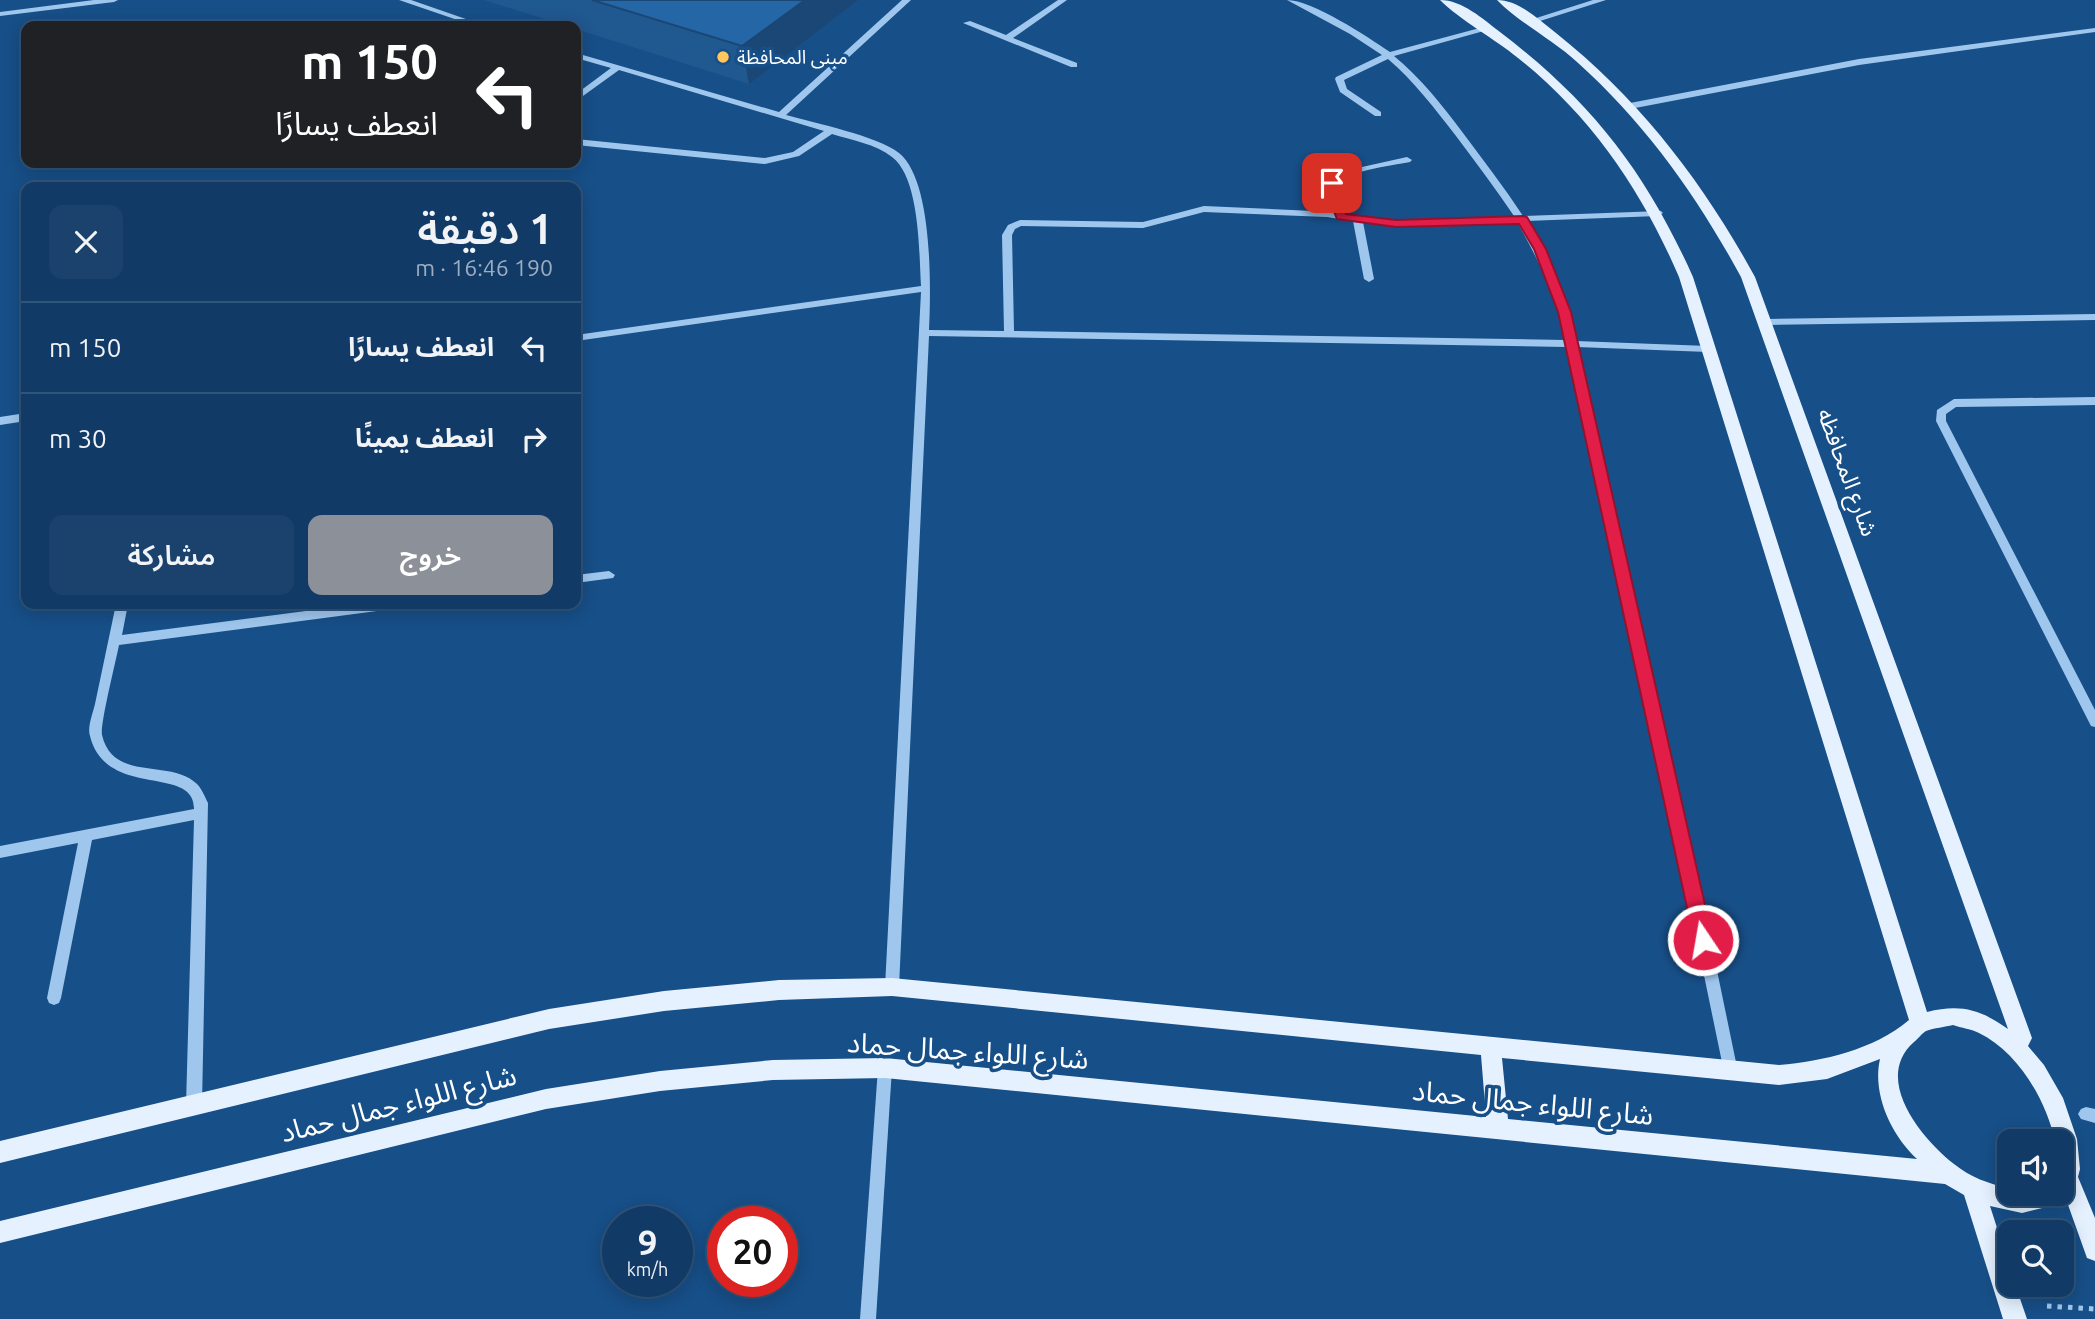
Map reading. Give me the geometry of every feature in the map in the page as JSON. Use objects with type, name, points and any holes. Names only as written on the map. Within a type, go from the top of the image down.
[{"type":"main road","points":[[1446,0],[1488,27],[1535,65],[1580,107],[1612,145],[1658,213],[1686,277],[1920,1023]]},
{"type":"main road","name":"شارع المحافظه","points":[[1503,0],[1534,20],[1571,50],[1630,106],[1686,171],[1720,222],[1748,277],[2022,1038]]},
{"type":"main road","name":"شارع اللواء جمال حماد","points":[[0,1152],[549,1020],[779,990],[892,987],[1779,1075],[1824,1071],[1865,1058],[1899,1038]]},
{"type":"main road","points":[[1997,1197],[1973,1189],[1945,1173],[1917,1147],[1897,1118],[1888,1088],[1889,1060],[1899,1038],[1920,1023],[1942,1017],[1968,1018],[1995,1025],[2022,1038],[2049,1060],[2083,1115],[2087,1167],[2074,1181]]},
{"type":"main road","points":[[1491,1048],[1498,1129]]},
{"type":"main road","name":"شارع اللواء جمال حماد","points":[[1,1236],[545,1099],[660,1081],[773,1070],[885,1068],[1945,1173]]},
{"type":"main road","points":[[1973,1189],[2012,1312]]},
{"type":"main road","points":[[2072,1206],[2095,1250]]},
{"type":"street","points":[[0,14],[114,0]]},
{"type":"street","points":[[403,0],[467,21]]},
{"type":"street","points":[[780,116],[908,0]]},
{"type":"street","points":[[1007,38],[1063,0]]},
{"type":"street","points":[[1291,0],[1389,55],[1444,115],[1523,220],[1553,279],[1571,344],[1682,835],[1731,1072]]},
{"type":"street","points":[[1534,20],[1602,0]]},
{"type":"street","points":[[967,23],[1074,65]]},
{"type":"street","points":[[1378,114],[1343,90],[1339,79],[1389,55],[1488,27]]},
{"type":"street","points":[[1630,106],[1859,62],[2095,30]]},
{"type":"street","points":[[581,57],[890,151],[909,170],[922,238],[926,288],[892,987]]},
{"type":"street","points":[[581,94],[617,68]]},
{"type":"street","points":[[581,143],[765,161],[796,154],[830,131]]},
{"type":"street","points":[[1341,217],[1331,188],[1335,178],[1407,160]]},
{"type":"street","points":[[1009,334],[1007,234],[1020,223],[1143,225],[1205,209],[1341,217],[1396,224],[1658,213]]},
{"type":"street","points":[[1358,220],[1369,279]]},
{"type":"street","points":[[581,337],[926,288]]},
{"type":"street","points":[[1766,322],[2095,317]]},
{"type":"street","points":[[925,333],[1571,344]]},
{"type":"street","points":[[2095,401],[1954,403],[1941,413],[1941,421],[2095,722]]},
{"type":"street","points":[[0,421],[21,418]]},
{"type":"street","points":[[581,578],[609,575]]},
{"type":"street","points":[[121,609],[95,733],[98,748],[120,768],[136,774],[177,778],[189,783],[198,791],[202,813],[194,1105]]},
{"type":"street","points":[[114,641],[354,609]]},
{"type":"street","points":[[0,852],[202,813]]},
{"type":"street","points":[[54,998],[86,836]]},
{"type":"street","points":[[867,1319],[885,1068]]},
{"type":"lane","points":[[1571,344],[1709,349]]},
{"type":"path","points":[[2012,1312],[2095,1309]]},
{"type":"building","points":[[592,0],[805,0],[742,46]]},
{"type":"place","name":"مبنى المحافظة","points":[[723,57]]},
{"type":"route","points":[[1332,183],[1331,188],[1341,217],[1396,224],[1523,220],[1540,249],[1564,312],[1682,835],[1703,940]]}]
